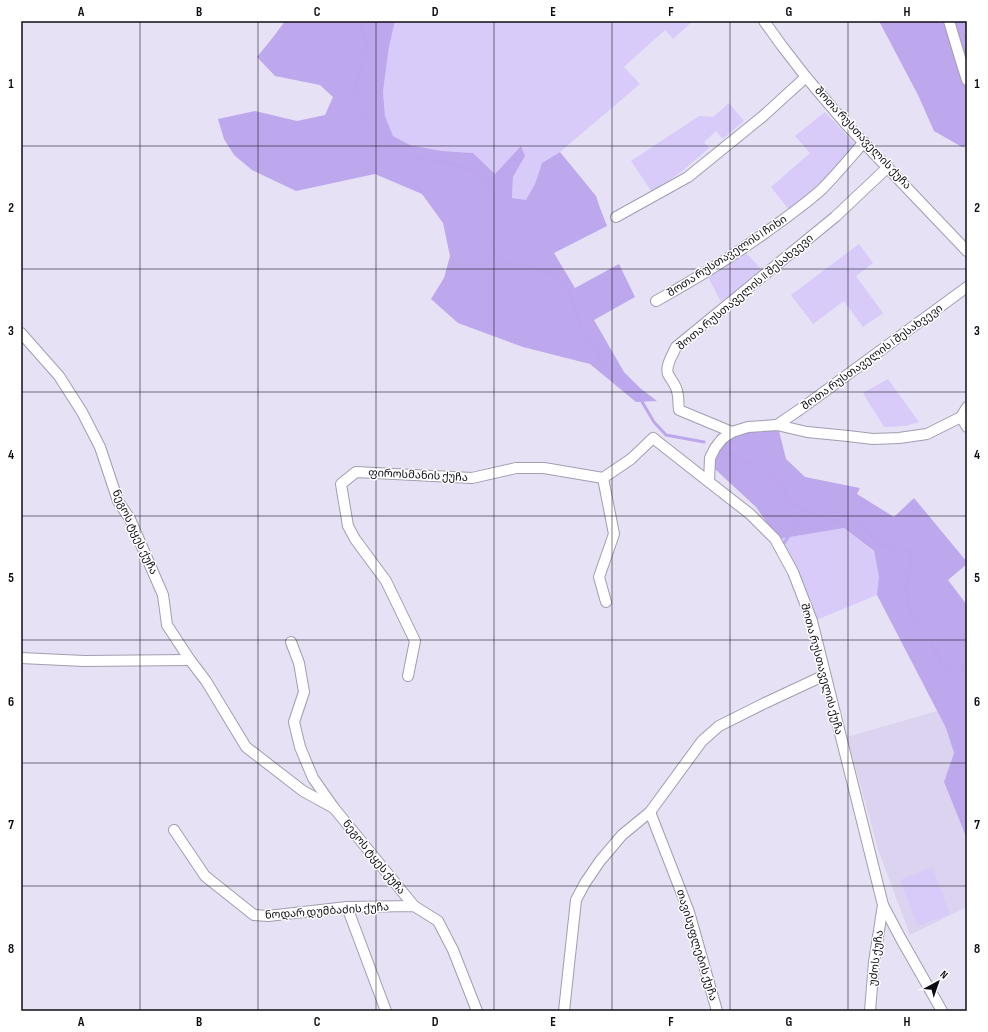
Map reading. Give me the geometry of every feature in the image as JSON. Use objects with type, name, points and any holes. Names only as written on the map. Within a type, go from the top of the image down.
[{"type":"street","name":"შოთა რუსთაველის ქუჩა","points":[[764,21],[806,76],[845,122],[967,250]]},
{"type":"street","points":[[950,21],[960,62],[967,80]]},
{"type":"street","points":[[616,217],[688,177],[762,117],[806,76]]},
{"type":"street","name":"შოთა რუსთაველის I ჩიხი","points":[[656,301],[704,274],[790,216],[820,190],[840,170],[864,142]]},
{"type":"street","name":"შოთა რუსთაველის II შესახვევი","points":[[732,432],[679,410],[677,389],[667,373],[668,365],[676,347],[835,217],[888,167]]},
{"type":"street","name":"შოთა რუსთაველის I შესახვევი","points":[[777,425],[967,287]]},
{"type":"street","name":"ნეგოს ტყეს ქუჩა","points":[[21,333],[59,376],[82,412],[100,447],[118,501],[130,519],[163,595],[167,625],[206,682],[246,747],[303,792],[334,808]]},
{"type":"street","points":[[709,482],[710,458],[714,448],[722,439],[732,432],[748,427],[777,425],[807,432],[855,437],[899,438],[927,434],[961,417],[967,407]]},
{"type":"street","points":[[961,417],[967,427]]},
{"type":"street","points":[[606,602],[600,577],[614,534],[603,478],[631,459],[653,438],[709,482]]},
{"type":"street","name":"ფიროსმანის ქუჩა","points":[[408,676],[415,641],[386,581],[355,539],[348,526],[341,484],[356,472],[472,478],[516,468],[544,468],[603,478]]},
{"type":"street","name":"შოთა რუსთაველის ქუჩა","points":[[709,482],[750,514],[775,539],[793,572],[809,614],[883,905]]},
{"type":"street","name":"ნეგოს ტყეს ქუჩა","points":[[291,642],[299,663],[304,692],[294,722],[300,747],[313,778],[334,808],[414,906]]},
{"type":"street","points":[[21,658],[84,661],[190,660]]},
{"type":"street","points":[[564,1011],[576,900],[600,861],[622,835],[650,812],[702,741],[719,726],[825,675]]},
{"type":"street","name":"თავისუფლების ქუჩა","points":[[650,812],[689,912],[718,1011]]},
{"type":"street","name":"ნოდარ დუმბაძის ქუჩა","points":[[174,830],[205,876],[254,915],[268,916],[347,907],[414,906]]},
{"type":"street","points":[[883,905],[942,1011]]},
{"type":"street","name":"უძოს ქუჩა","points":[[870,1011],[874,962],[883,905]]},
{"type":"street","points":[[414,906],[438,921],[453,950],[477,1011]]},
{"type":"street","points":[[347,907],[386,1011]]},
{"type":"shaded area","points":[[285,21],[395,21],[389,47],[383,91],[385,116],[393,136],[410,145],[442,151],[473,153],[495,174],[521,146],[525,156],[513,177],[512,198],[526,200],[535,184],[542,163],[560,152],[596,196],[607,226],[554,253],[575,288],[619,264],[635,297],[594,320],[624,372],[640,388],[657,401],[636,402],[590,364],[523,347],[458,323],[431,299],[444,278],[450,256],[443,223],[422,194],[375,174],[296,191],[252,170],[234,155],[224,139],[218,119],[255,111],[297,121],[325,115],[333,97],[320,85],[275,76],[257,57]]},
{"type":"shaded area","points":[[395,21],[693,21],[673,39],[665,30],[624,67],[640,84],[560,152],[542,163],[535,184],[526,201],[512,198],[513,177],[525,156],[521,146],[495,174],[473,153],[442,151],[410,145],[393,136],[385,116],[383,90],[389,47]]},
{"type":"shaded area","points":[[879,21],[949,21],[967,80],[967,146],[962,147],[934,131],[918,95]]},
{"type":"shaded area","points":[[953,21],[967,21],[967,71]]},
{"type":"shaded area","points":[[729,103],[744,121],[723,139],[716,131],[704,142],[709,148],[681,172],[652,192],[631,161],[699,116],[713,117]]},
{"type":"shaded area","points":[[825,112],[856,145],[842,163],[789,210],[771,187],[810,153],[795,136]]},
{"type":"shaded area","points":[[859,244],[873,263],[856,276],[883,313],[863,327],[844,301],[813,324],[791,295]]},
{"type":"shaded area","points":[[745,252],[763,271],[721,302],[708,277]]},
{"type":"shaded area","points":[[888,379],[919,422],[905,426],[884,427],[863,393]]},
{"type":"shaded area","points":[[764,429],[779,431],[786,459],[805,477],[860,488],[857,494],[894,517],[914,498],[967,562],[967,564],[948,580],[967,605],[967,839],[944,782],[954,753],[946,728],[877,595],[879,576],[874,551],[844,528],[778,539],[756,507],[715,469],[713,456],[721,442],[735,433]]},
{"type":"shaded area","points":[[844,528],[874,552],[880,576],[877,595],[816,620],[778,539]]},
{"type":"shaded area","points":[[937,711],[946,728],[954,753],[944,782],[967,839],[967,907],[910,935],[879,852],[847,737]]},
{"type":"shaded area","points":[[932,867],[950,914],[918,926],[900,880]]},
{"type":"waterway","points":[[360,21],[367,44],[353,99],[371,127],[392,146],[414,157],[458,165],[483,176],[495,200],[496,228],[491,249],[501,260],[509,264],[520,263],[543,271],[564,281],[583,330],[609,373],[638,395],[654,422],[666,435],[704,442]]},
{"type":"waterway","points":[[721,451],[753,464],[780,482],[788,500],[806,511],[830,521],[855,520],[881,544],[894,549],[908,550],[912,559],[906,586],[910,613],[928,637],[944,667],[967,667]]},
{"type":"waterway","points":[[784,543],[806,511]]}]
